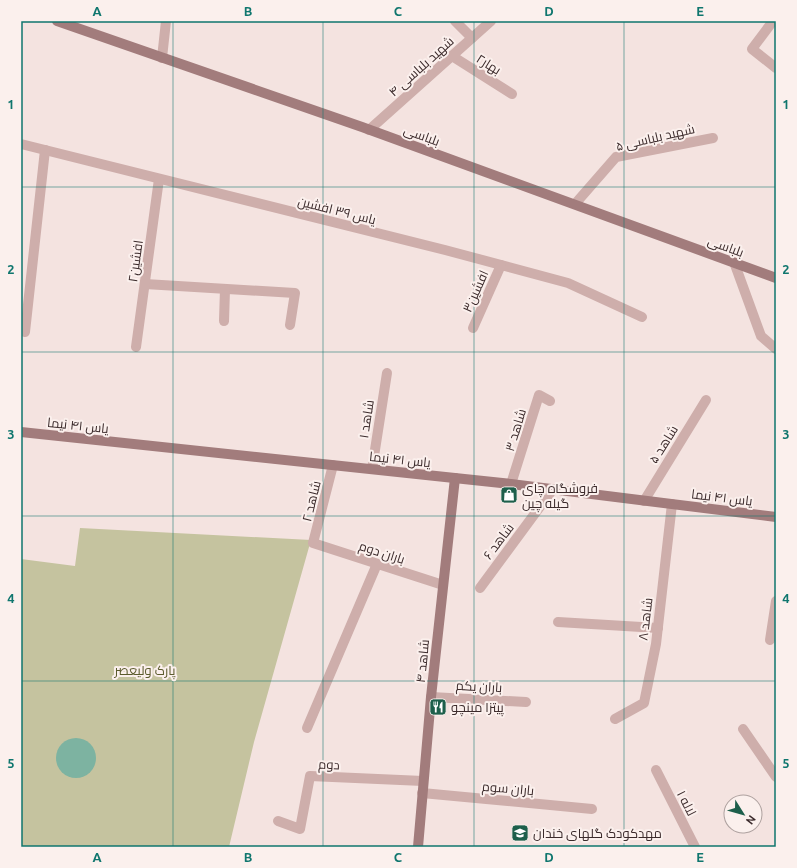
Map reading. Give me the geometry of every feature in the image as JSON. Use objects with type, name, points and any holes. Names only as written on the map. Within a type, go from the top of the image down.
[{"type":"street","name":"بلباسی","points":[[57,21],[68,23],[162,58],[369,130],[776,278]]},
{"type":"street","points":[[162,58],[166,21]]},
{"type":"street","points":[[455,21],[472,38]]},
{"type":"street","name":"شهید بلباسی ۴","points":[[369,130],[491,21]]},
{"type":"street","points":[[772,21],[752,49],[776,68]]},
{"type":"street","name":"بهار۲","points":[[452,56],[512,94]]},
{"type":"street","name":"شهید بلباسی ۵","points":[[575,204],[616,157],[713,138]]},
{"type":"street","name":"یاس ۳۹ افشین","points":[[21,144],[568,283],[642,317]]},
{"type":"street","points":[[25,332],[45,150]]},
{"type":"street","name":"افشین۲","points":[[136,347],[159,179]]},
{"type":"street","points":[[734,262],[761,336],[776,349]]},
{"type":"street","name":"افشین۳","points":[[473,328],[501,265]]},
{"type":"street","points":[[145,284],[295,293],[290,325]]},
{"type":"street","points":[[224,321],[225,289]]},
{"type":"street","name":"شاهد ۱","points":[[372,469],[387,373]]},
{"type":"street","name":"شاهد ۳","points":[[511,484],[539,395],[550,401]]},
{"type":"street","name":"شاهد ۵","points":[[644,501],[706,400]]},
{"type":"street","name":"یاس ۴۱ نیما","points":[[21,432],[511,484],[776,517]]},
{"type":"street","name":"شاهد ۲","points":[[314,543],[333,465]]},
{"type":"street","name":"شاهد ۴","points":[[418,847],[431,697],[455,478]]},
{"type":"street","name":"شاهد ۶","points":[[480,588],[552,489]]},
{"type":"street","name":"شاهد ۸","points":[[615,719],[644,703],[656,644],[672,504]]},
{"type":"street","name":"باران دوم","points":[[314,543],[443,585]]},
{"type":"street","points":[[307,728],[377,564]]},
{"type":"street","points":[[770,640],[776,601]]},
{"type":"street","points":[[558,622],[658,628]]},
{"type":"street","name":"باران یکم","points":[[431,697],[526,702]]},
{"type":"street","points":[[743,729],[776,776]]},
{"type":"street","name":"لاله ۱","points":[[656,770],[695,847]]},
{"type":"street","name":"دوم","points":[[278,821],[300,829],[310,776],[423,781]]},
{"type":"street","name":"باران سوم","points":[[422,793],[592,809]]},
{"type":"green space","name":"پارک ولیعصر","points":[[80,528],[311,540],[254,742],[229,847],[21,847],[21,559],[75,566]]},
{"type":"shaded area","points":[[80,738],[87,741],[93,747],[96,758],[95,766],[87,775],[80,778],[72,778],[65,775],[57,766],[56,754],[59,747],[68,739]]},
{"type":"place","name":"فروشگاه چای گیله‌ چین","points":[[509,495]]},
{"type":"place","name":"پیتزا مینچو","points":[[438,707]]},
{"type":"place","name":"مهدکودک گلهای خندان","points":[[520,833]]}]
